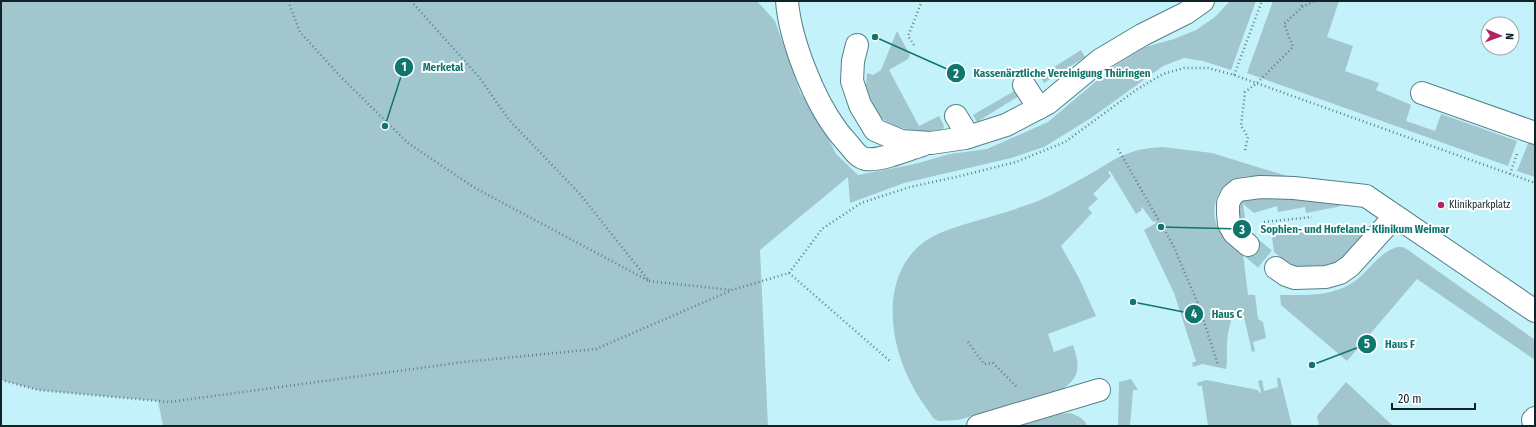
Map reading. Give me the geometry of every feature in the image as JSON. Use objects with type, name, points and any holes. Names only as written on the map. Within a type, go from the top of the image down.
[{"type":"lane","points":[[787,1],[791,26],[799,53],[818,97],[835,129],[859,156],[865,159],[894,155],[931,143],[969,137],[1006,125],[1048,103],[1096,52],[1142,35],[1186,13],[1203,1]]},
{"type":"lane","points":[[857,45],[853,61],[852,81],[860,105],[875,130],[901,141],[931,143]]},
{"type":"lane","points":[[1024,85],[1039,108]]},
{"type":"lane","points":[[1422,93],[1535,133]]},
{"type":"lane","points":[[956,116],[969,137]]},
{"type":"lane","points":[[1248,245],[1234,233],[1230,224],[1228,203],[1232,195],[1238,190],[1246,188],[1294,188],[1366,196],[1535,311]]},
{"type":"lane","points":[[1276,268],[1286,275],[1295,278],[1326,278],[1340,273],[1350,266],[1395,216]]},
{"type":"lane","points":[[978,426],[1099,390]]},
{"type":"lane","points":[[1535,418],[1533,420],[1535,422]]},
{"type":"path","points":[[288,1],[300,32],[340,76],[408,142],[475,188],[649,281],[732,290]]},
{"type":"path","points":[[411,1],[478,76],[510,122],[579,193],[649,281]]},
{"type":"path","points":[[914,45],[908,36],[922,1]]},
{"type":"path","points":[[1234,75],[1262,1]]},
{"type":"path","points":[[1301,1],[1302,7]]},
{"type":"path","points":[[1245,150],[1248,137],[1241,126],[1245,92],[1257,83],[1293,47],[1284,24],[1302,7],[1315,1]]},
{"type":"path","points":[[1,380],[38,390],[169,402],[464,362],[596,349],[732,290],[789,273],[801,255],[822,229],[861,203],[910,187],[956,178],[1016,162],[1065,142],[1136,90],[1163,74],[1184,68],[1208,68],[1234,75],[1535,183]]},
{"type":"path","points":[[1118,149],[1173,245],[1199,306],[1218,365]]},
{"type":"path","points":[[789,273],[891,362]]},
{"type":"path","points":[[968,342],[984,364],[994,363],[1016,386],[1047,405]]},
{"type":"shaded area","points":[[1,1],[757,1],[775,21],[800,92],[825,132],[836,154],[858,175],[915,164],[950,154],[987,149],[1048,122],[1113,67],[1145,47],[1174,39],[1196,30],[1215,17],[1230,1],[1256,1],[1231,70],[1203,61],[1184,58],[1163,66],[1091,118],[1044,147],[1011,158],[904,183],[850,203],[848,177],[760,250],[768,426],[163,426],[158,401],[38,390],[1,380]]},
{"type":"shaded area","points":[[1273,1],[1339,1],[1327,37],[1353,46],[1345,71],[1379,83],[1376,90],[1411,105],[1406,121],[1435,131],[1441,114],[1517,141],[1508,166],[1247,73]]},
{"type":"shaded area","points":[[897,31],[910,55],[908,59],[889,70],[919,126],[939,116],[944,126],[943,129],[920,131],[895,126],[883,119],[878,113],[868,93],[866,85],[867,73],[873,75],[881,70]]},
{"type":"shaded area","points":[[1081,50],[1085,57],[1044,83],[1040,76]]},
{"type":"shaded area","points":[[1016,90],[1019,96],[977,122],[973,115]]},
{"type":"shaded area","points":[[1529,141],[1535,143],[1535,177],[1517,171]]},
{"type":"shaded area","points":[[1162,147],[1212,153],[1300,180],[1260,177],[1242,177],[1234,179],[1222,189],[1215,204],[1215,220],[1220,232],[1243,254],[1248,295],[1255,295],[1258,319],[1263,322],[1266,338],[1253,342],[1255,351],[1252,352],[1244,317],[1242,317],[1242,319],[1234,318],[1236,312],[1234,312],[1228,337],[1226,369],[1202,364],[1193,367],[1192,363],[1196,361],[1174,293],[1144,230],[1156,223],[1155,221],[1153,222],[1142,207],[1142,210],[1136,214],[1110,171],[1108,172],[1111,176],[1093,194],[1098,199],[1088,208],[1092,213],[1061,246],[1079,278],[1096,316],[1048,334],[1054,352],[1073,345],[1078,365],[1075,376],[1068,385],[1061,390],[958,420],[939,421],[934,419],[911,383],[902,364],[896,343],[893,321],[893,299],[898,279],[906,261],[920,245],[940,233],[1038,201],[1125,155],[1141,150]]},
{"type":"shaded area","points":[[1275,194],[1346,203],[1337,207],[1306,213],[1305,207],[1278,212],[1277,206],[1254,213],[1243,204],[1245,218],[1238,221],[1236,204],[1246,198],[1274,199]]},
{"type":"shaded area","points":[[1336,226],[1375,227],[1338,263],[1310,270],[1290,265],[1274,252],[1271,230]]},
{"type":"shaded area","points":[[1397,247],[1403,247],[1408,250],[1535,340],[1535,360],[1417,279],[1347,361],[1281,305],[1280,295],[1313,295],[1343,288],[1361,276],[1382,255]]},
{"type":"shaded area","points":[[1277,378],[1280,378],[1292,426],[1208,426],[1202,386],[1198,386],[1197,383],[1206,380],[1258,390],[1259,393],[1261,392],[1258,381],[1262,380],[1264,391],[1278,387]]},
{"type":"shaded area","points":[[1131,379],[1138,390],[1133,390],[1130,426],[1118,426],[1119,382]]},
{"type":"shaded area","points":[[1346,382],[1393,426],[1319,426],[1317,416]]},
{"type":"shaded area","points":[[1070,413],[1082,419],[1087,426],[1014,426],[1060,414]]},
{"type":"tunnel","points":[[1248,245],[1276,268]]},
{"type":"place","name":"Kassenärztliche Vereinigung Thüringen","points":[[875,37]]},
{"type":"place","name":"Merketal","points":[[385,126]]},
{"type":"place","name":"Klinikparkplatz","points":[[1441,205]]},
{"type":"place","name":"Sophien- und Hufeland- Klinikum Weimar","points":[[1161,227]]},
{"type":"place","name":"Haus C","points":[[1133,302]]},
{"type":"place","name":"Haus F","points":[[1312,365]]}]
